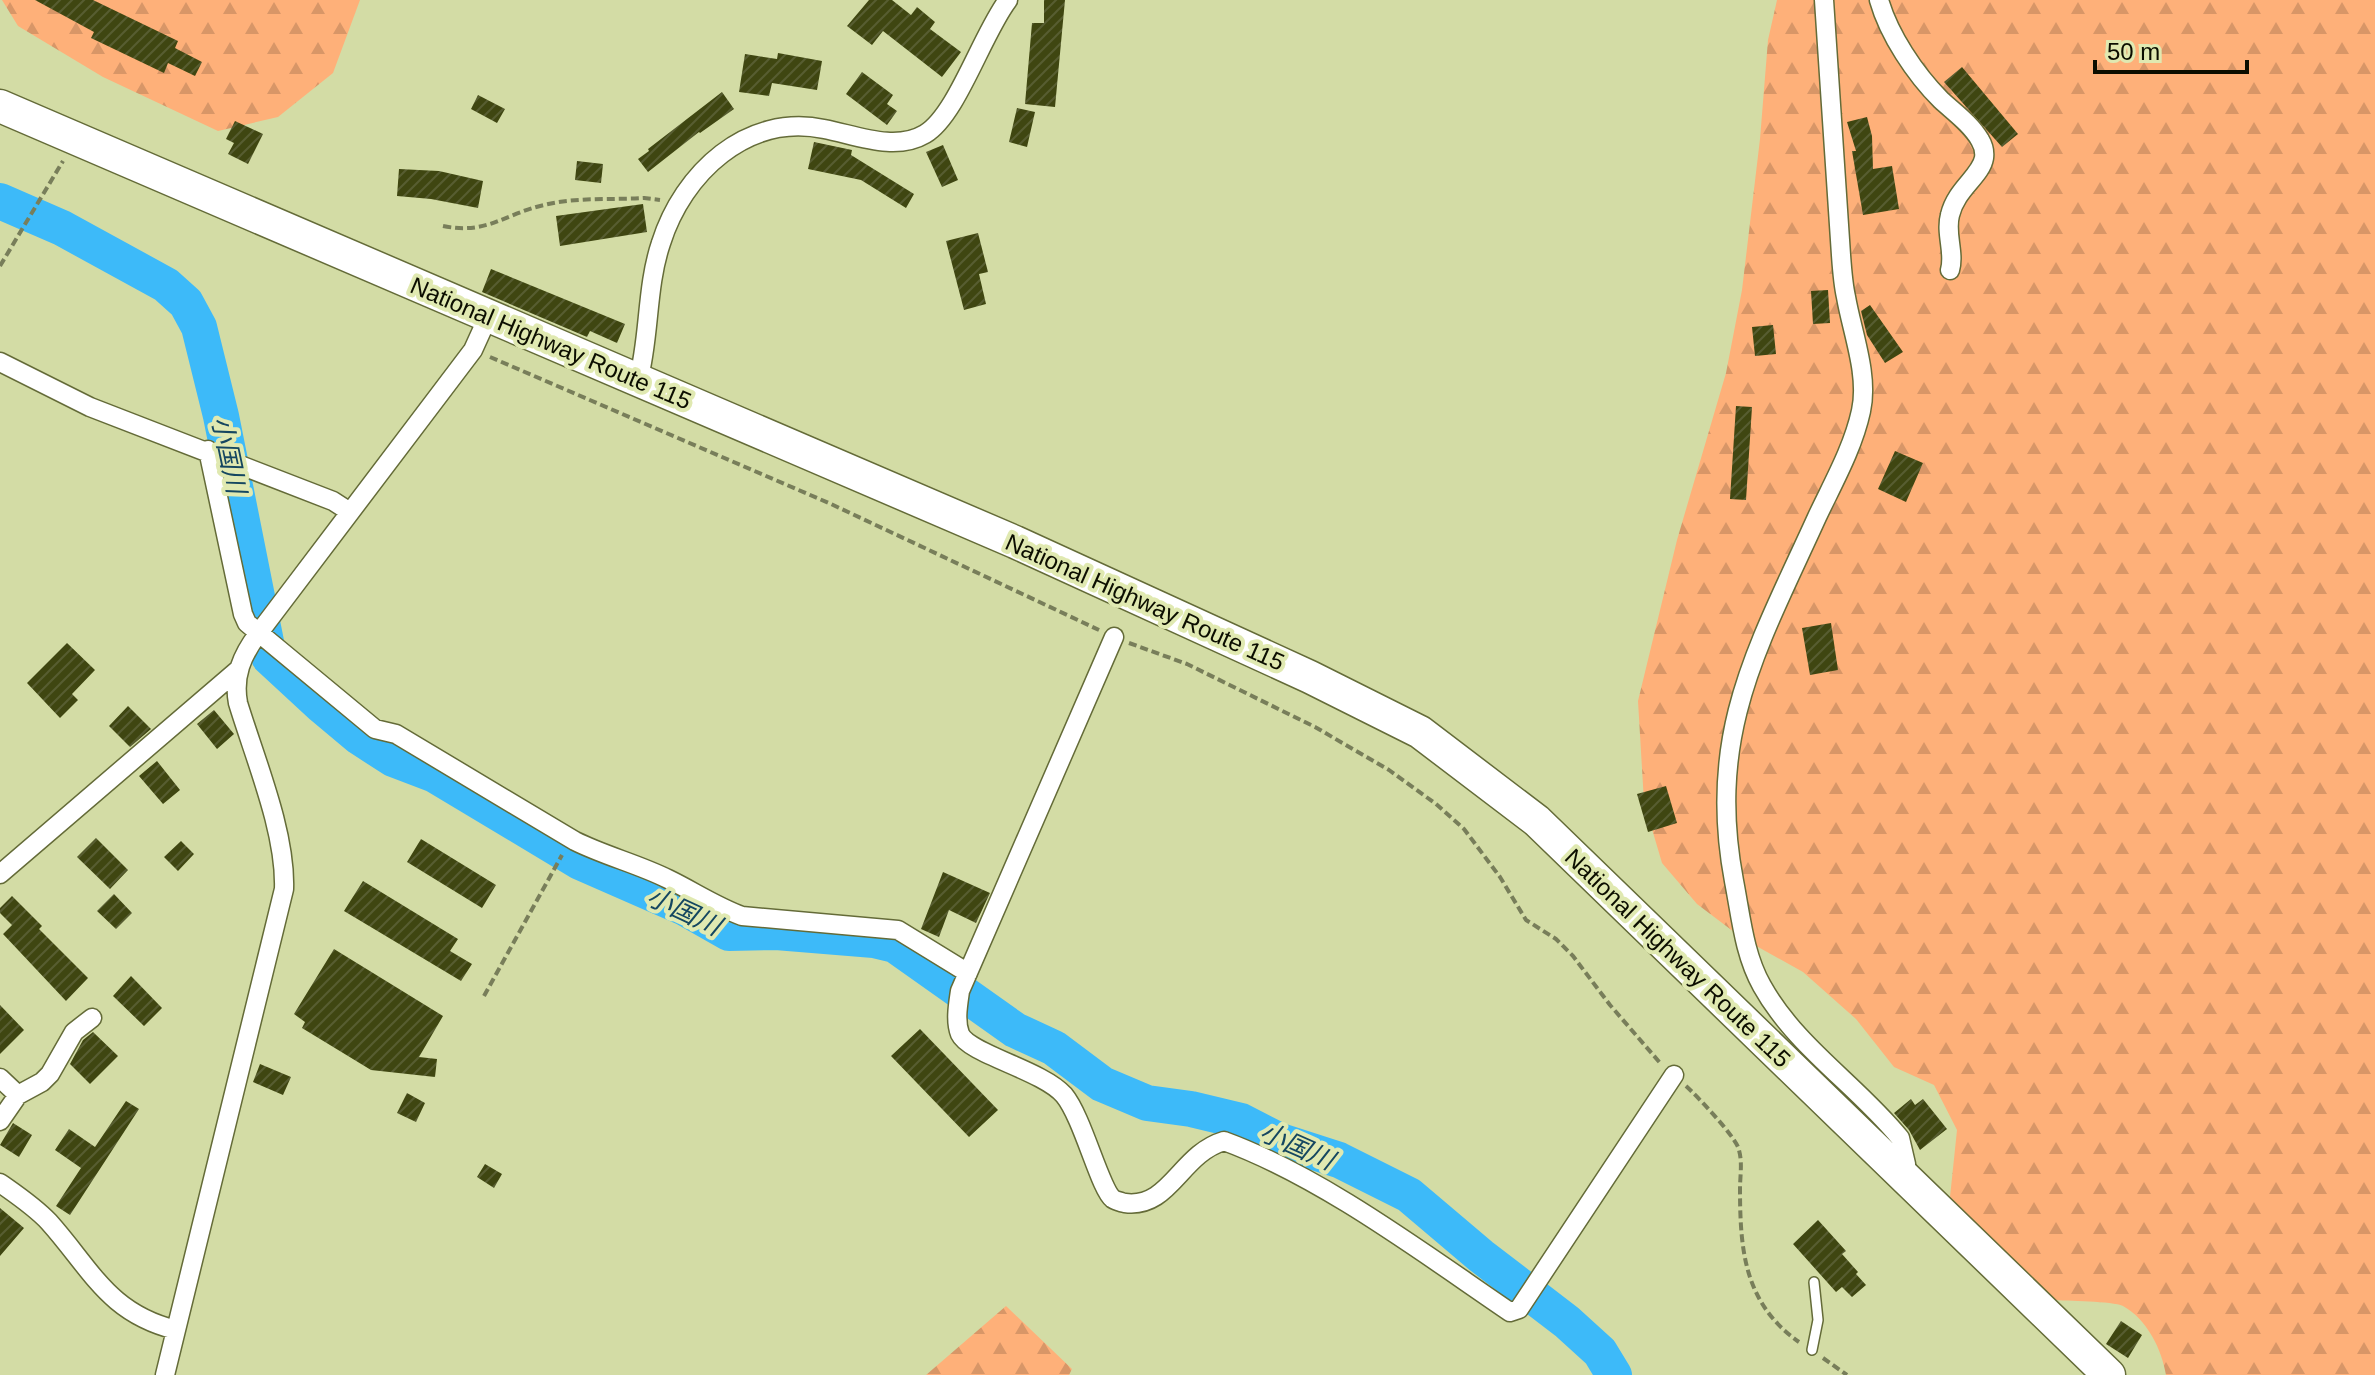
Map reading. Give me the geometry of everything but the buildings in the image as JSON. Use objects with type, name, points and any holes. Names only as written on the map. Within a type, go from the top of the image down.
[{"type":"highway","name":"National Highway Route 115","points":[[0,106],[1015,542],[1296,670],[1420,732],[1537,821],[2109,1375]]},
{"type":"street","points":[[638,381],[660,245],[679,200],[718,156],[731,145],[777,128],[807,125],[887,143],[904,142],[927,133],[946,113],[989,27],[1008,0]]},
{"type":"street","points":[[1824,0],[1841,255],[1858,360],[1862,407],[1848,451],[1744,683],[1728,749],[1725,791],[1727,845],[1748,954],[1756,976],[1781,1016],[1900,1138],[1906,1178]]},
{"type":"street","points":[[1879,0],[1891,29],[1916,68],[1938,96],[1975,133],[1984,149],[1984,160],[1977,173],[1960,191],[1949,217],[1950,270]]},
{"type":"street","points":[[165,1375],[284,889],[278,836],[238,703],[239,669],[245,651],[473,350],[488,317]]},
{"type":"street","points":[[0,362],[90,407],[208,450],[333,501],[350,512]]},
{"type":"street","points":[[208,450],[243,614],[258,634],[375,729],[396,734],[571,839],[606,856],[666,878],[724,909],[742,916],[898,930],[968,973]]},
{"type":"street","points":[[1114,637],[960,991],[958,1010],[959,1031],[964,1040],[976,1049],[1002,1058],[1043,1079],[1062,1093],[1078,1116],[1112,1199],[1124,1203],[1157,1198],[1199,1152],[1224,1141],[1325,1192],[1399,1237],[1510,1312],[1519,1309],[1674,1075]]},
{"type":"street","points":[[0,874],[239,669]]},
{"type":"street","points":[[0,1121],[18,1095],[50,1074],[74,1032],[92,1018]]},
{"type":"street","points":[[0,1078],[18,1095]]},
{"type":"street","points":[[0,1183],[47,1219],[93,1278],[124,1308],[151,1324],[176,1330]]},
{"type":"lane","points":[[1812,1350],[1818,1320],[1814,1282]]},
{"type":"path","points":[[0,266],[77,139]]},
{"type":"path","points":[[443,226],[464,230],[486,227],[513,214],[547,204],[644,198],[661,200],[676,209]]},
{"type":"path","points":[[473,350],[831,504],[1114,637],[1187,664],[1315,727],[1389,770],[1436,804],[1464,829],[1500,877],[1526,920],[1556,939],[1573,956],[1610,1005],[1737,1145],[1742,1169],[1743,1243],[1754,1292],[1779,1328],[1847,1375]]},
{"type":"path","points":[[484,996],[571,839]]},
{"type":"green space","points":[[2,0],[360,0],[333,73],[278,117],[218,131],[103,77],[18,26]]},
{"type":"green space","points":[[1777,0],[2375,0],[2375,1375],[2166,1375],[2152,1336],[2139,1319],[2123,1306],[2052,1300],[1950,1197],[1957,1130],[1934,1085],[1894,1067],[1856,1019],[1803,972],[1742,938],[1697,904],[1662,863],[1644,802],[1638,701],[1677,540],[1726,373],[1742,290],[1768,40]]},
{"type":"green space","points":[[1006,1306],[1072,1369],[1069,1375],[926,1375]]},
{"type":"waterway","name":"小国川","points":[[0,201],[62,228],[166,285],[186,303],[199,327],[221,416],[269,657],[359,737],[393,759],[435,775],[580,862],[685,908],[729,933],[776,932],[874,940],[895,945],[1015,1030],[1054,1048],[1102,1084],[1147,1103],[1241,1121],[1280,1141],[1339,1160],[1409,1195],[1481,1256],[1567,1322],[1600,1352],[1614,1375]]}]
